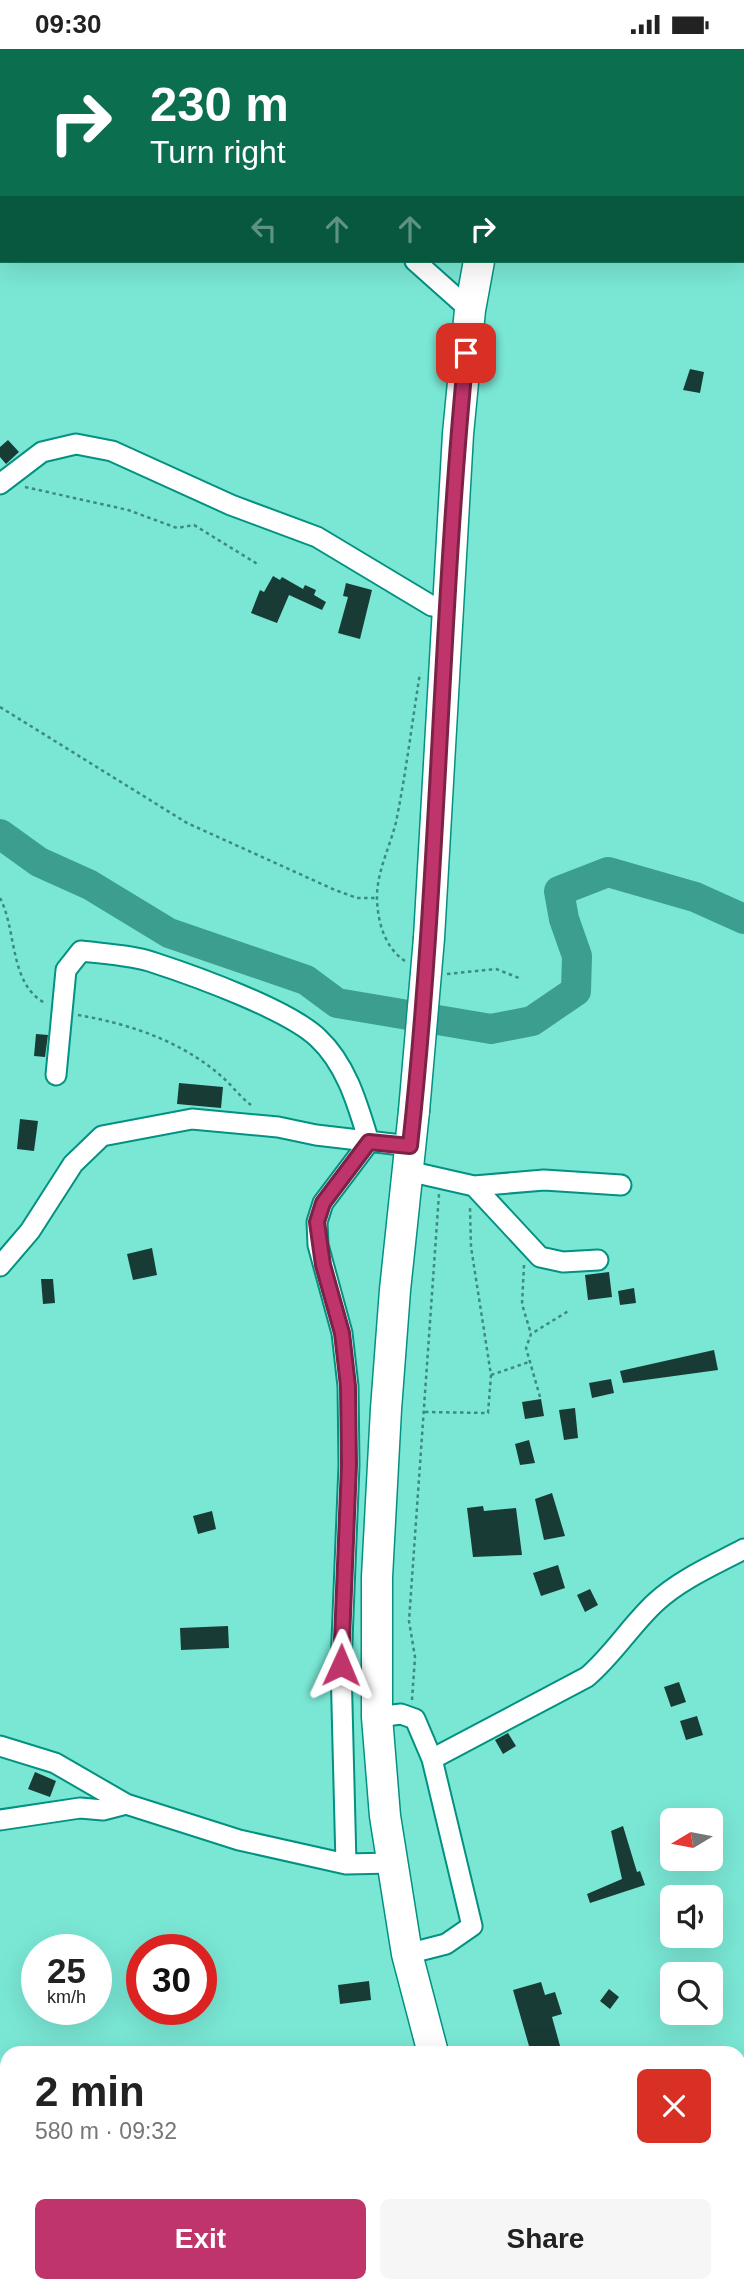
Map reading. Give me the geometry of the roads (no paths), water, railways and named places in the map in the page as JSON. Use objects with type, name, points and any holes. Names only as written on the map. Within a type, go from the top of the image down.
[{"type":"highway","points":[[426,2045],[407,1954],[380,1780],[389,1716],[377,1577],[395,1290],[429,939],[447,609],[470,310],[479,263]]},
{"type":"street","points":[[417,263],[470,310]]},
{"type":"street","points":[[1,484],[42,451],[76,444],[112,451],[231,505],[317,537],[432,606],[447,609]]},
{"type":"street","points":[[56,1075],[66,970],[81,951],[153,962],[290,1017],[319,1038],[341,1068],[356,1099],[369,1142]]},
{"type":"street","points":[[0,1266],[30,1231],[73,1164],[102,1136],[192,1119],[278,1127],[369,1142],[409,1159],[440,1179],[469,1185],[544,1179],[621,1185]]},
{"type":"street","points":[[346,1864],[341,1665],[349,1465],[348,1386],[342,1333],[318,1245],[317,1222],[323,1203],[369,1142]]},
{"type":"street","points":[[469,1185],[512,1224],[524,1242],[541,1257],[563,1262],[598,1260]]},
{"type":"street","points":[[432,1759],[587,1678],[604,1663],[656,1602],[677,1585],[744,1549]]},
{"type":"street","points":[[389,1716],[415,1719],[432,1759],[472,1926],[446,1944],[407,1954]]},
{"type":"street","points":[[0,1746],[55,1763],[126,1804],[239,1840],[346,1864],[393,1863]]},
{"type":"street","points":[[0,1820],[80,1808],[103,1810],[126,1804]]},
{"type":"waterway","points":[[0,834],[39,862],[90,885],[169,933],[306,980],[337,1003],[491,1029],[532,1021],[576,991],[577,956],[564,919],[559,891],[608,872],[695,897],[744,919]]}]
